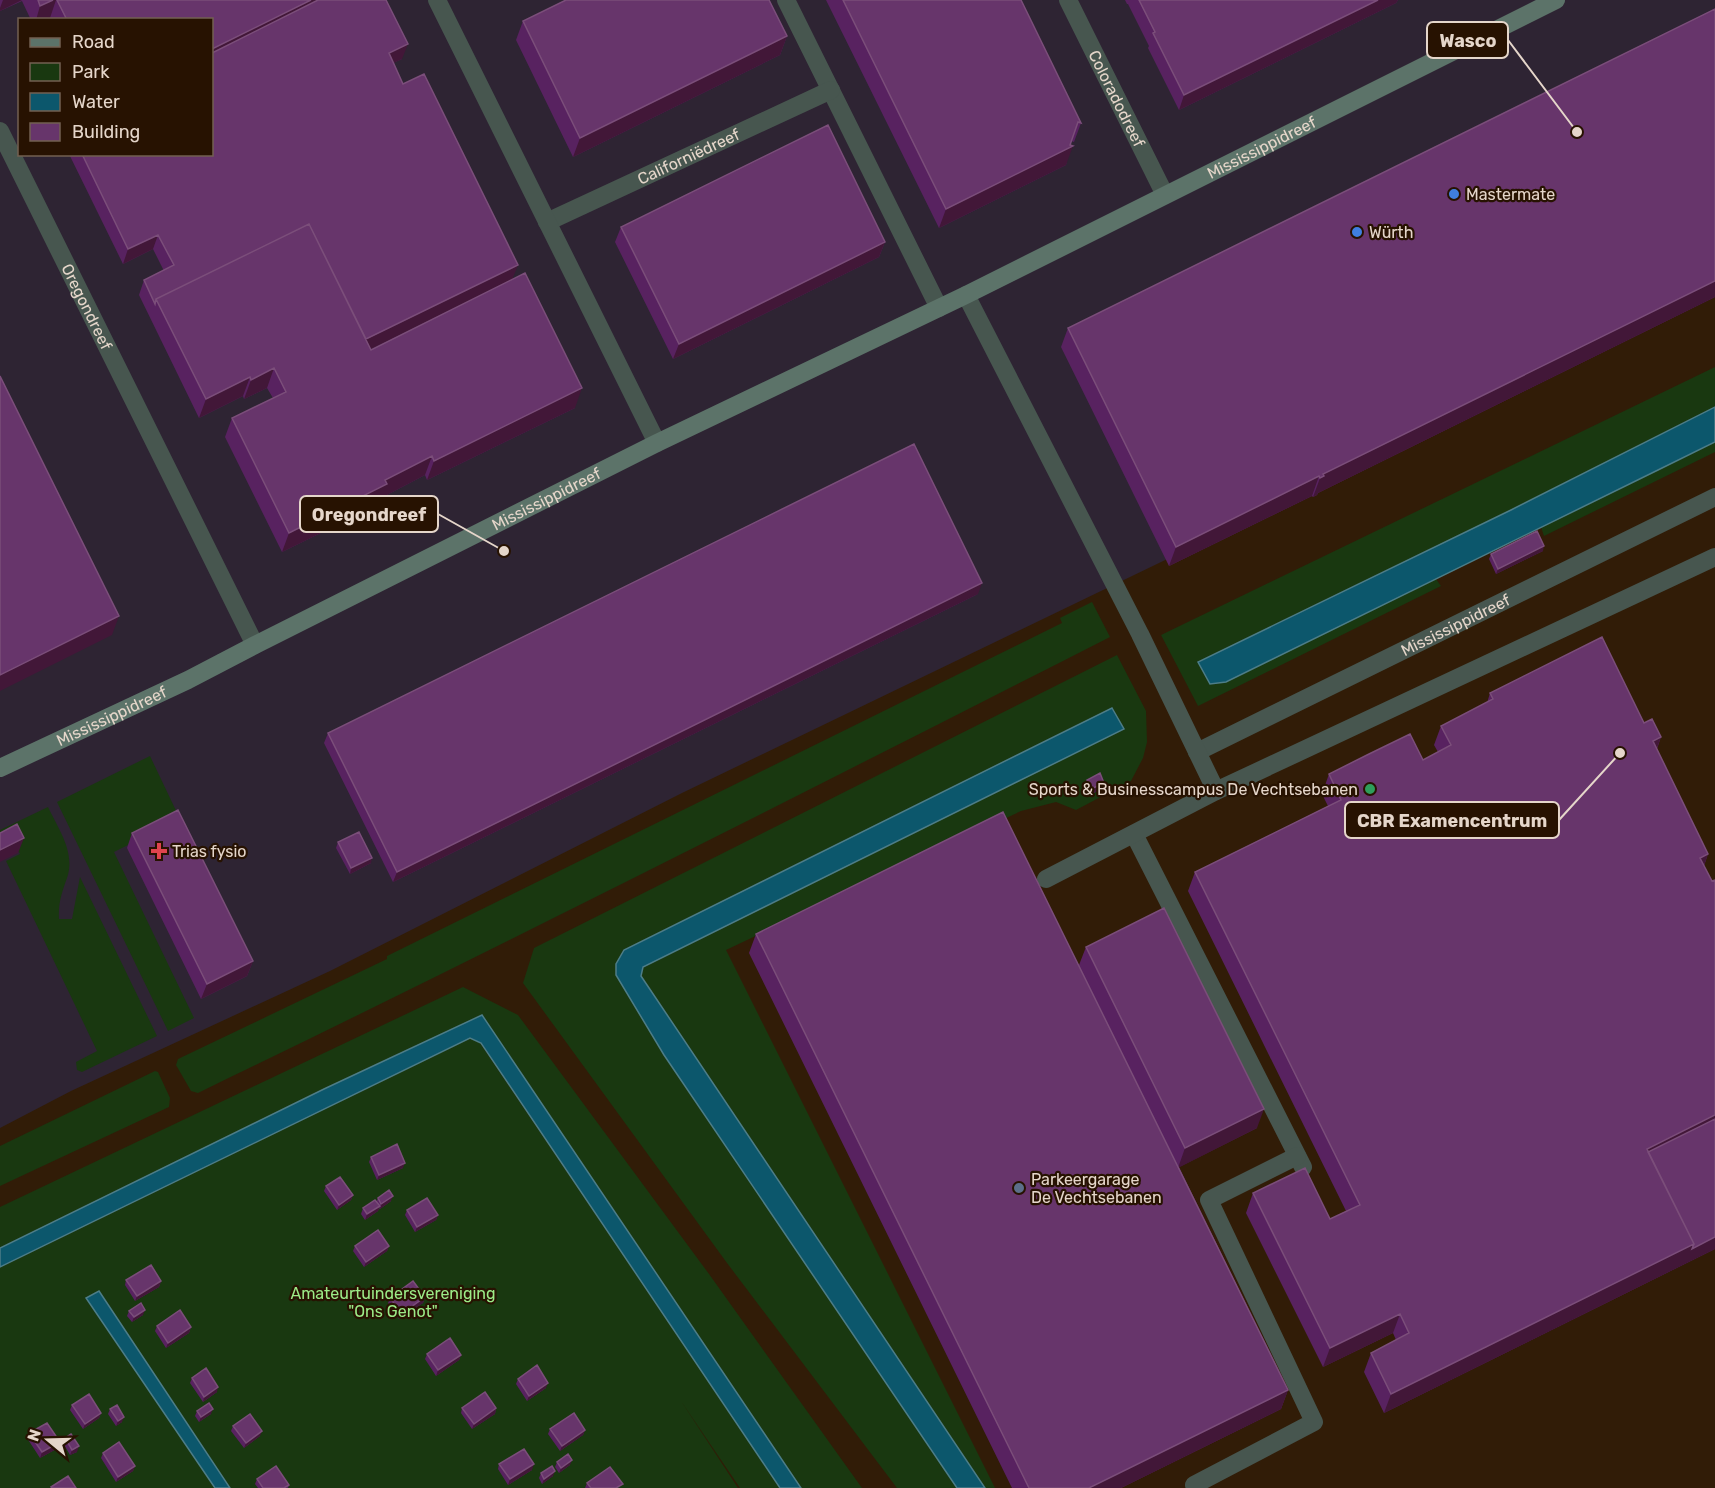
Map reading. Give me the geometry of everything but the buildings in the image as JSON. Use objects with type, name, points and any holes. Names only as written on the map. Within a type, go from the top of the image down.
[{"type":"street","points":[[437,0],[657,443]]},
{"type":"street","points":[[786,0],[939,308]]},
{"type":"street","name":"Coloradodreef","points":[[1068,0],[1165,195]]},
{"type":"street","name":"Mississippidreef","points":[[0,768],[188,680],[657,443],[966,295],[1556,0]]},
{"type":"street","name":"Californiëdreef","points":[[547,222],[831,90]]},
{"type":"street","name":"Oregondreef","points":[[0,131],[255,645]]},
{"type":"street","points":[[966,295],[1140,634],[1216,791]]},
{"type":"street","name":"Mississippidreef","points":[[1197,752],[1715,497]]},
{"type":"street","points":[[1046,879],[1216,791],[1715,556]]},
{"type":"street","points":[[1134,834],[1312,1185]]},
{"type":"street","points":[[1194,1485],[1314,1422],[1209,1200],[1297,1156]]},
{"type":"shaded area","points":[[0,0],[1715,0],[1715,295],[682,793],[330,971],[71,1091],[0,1128]]},
{"type":"green space","points":[[1715,367],[1715,407],[1511,510],[1198,662],[1203,672],[1226,682],[1436,579],[1441,586],[1198,706],[1161,635]]},
{"type":"green space","points":[[1715,442],[1715,452],[1544,536],[1541,527]]},
{"type":"green space","points":[[1092,602],[1110,637],[769,810],[198,1093],[191,1091],[176,1065],[178,1059],[387,959],[387,956],[1062,623],[1060,618]]},
{"type":"green space","points":[[1117,655],[1146,711],[1147,742],[1143,758],[1131,781],[1076,810],[1056,802],[1021,811],[726,950],[995,1488],[985,1488],[641,976],[643,967],[1123,729],[1112,708],[624,950],[616,964],[616,975],[664,1055],[957,1488],[897,1488],[727,1263],[523,983],[534,948]]},
{"type":"green space","points":[[150,756],[180,819],[114,852],[194,1018],[168,1031],[57,802]]},
{"type":"green space","points":[[48,807],[65,841],[69,859],[59,919],[72,919],[80,877],[157,1036],[82,1072],[77,1070],[76,1062],[97,1051],[6,861],[20,854],[12,839],[0,844],[0,830]]},
{"type":"green space","points":[[463,987],[518,1015],[709,1274],[862,1488],[801,1488],[482,1015],[324,1089],[0,1248],[0,1207]]},
{"type":"green space","name":"Amateurtuindersvereniging \"Ons Genot\"","points":[[470,1038],[480,1043],[780,1488],[740,1488],[681,1401],[738,1488],[0,1488],[0,1267]]},
{"type":"green space","points":[[155,1071],[158,1072],[170,1098],[169,1107],[0,1186],[0,1146]]},
{"type":"water","points":[[1715,407],[1715,442],[1226,682],[1210,684],[1198,662],[1511,510]]},
{"type":"water","points":[[1112,708],[1124,729],[643,967],[641,976],[985,1488],[957,1488],[664,1055],[616,975],[616,964],[624,950]]},
{"type":"water","points":[[482,1015],[801,1488],[780,1488],[481,1043],[470,1038],[0,1267],[0,1248],[324,1089]]},
{"type":"water","points":[[99,1291],[230,1488],[215,1488],[86,1298]]},
{"type":"place","name":"Wasco","points":[[1577,132]]},
{"type":"place","name":"Mastermate","points":[[1454,194]]},
{"type":"place","name":"Würth","points":[[1357,232]]},
{"type":"place","name":"Oregondreef","points":[[504,551]]},
{"type":"place","name":"CBR Examencentrum","points":[[1620,753]]},
{"type":"place","name":"Sports & Businesscampus De Vechtsebanen","points":[[1370,789]]},
{"type":"place","name":"Trias fysio","points":[[159,851]]},
{"type":"place","name":"Parkeergarage De Vechtsebanen","points":[[1019,1188]]}]
